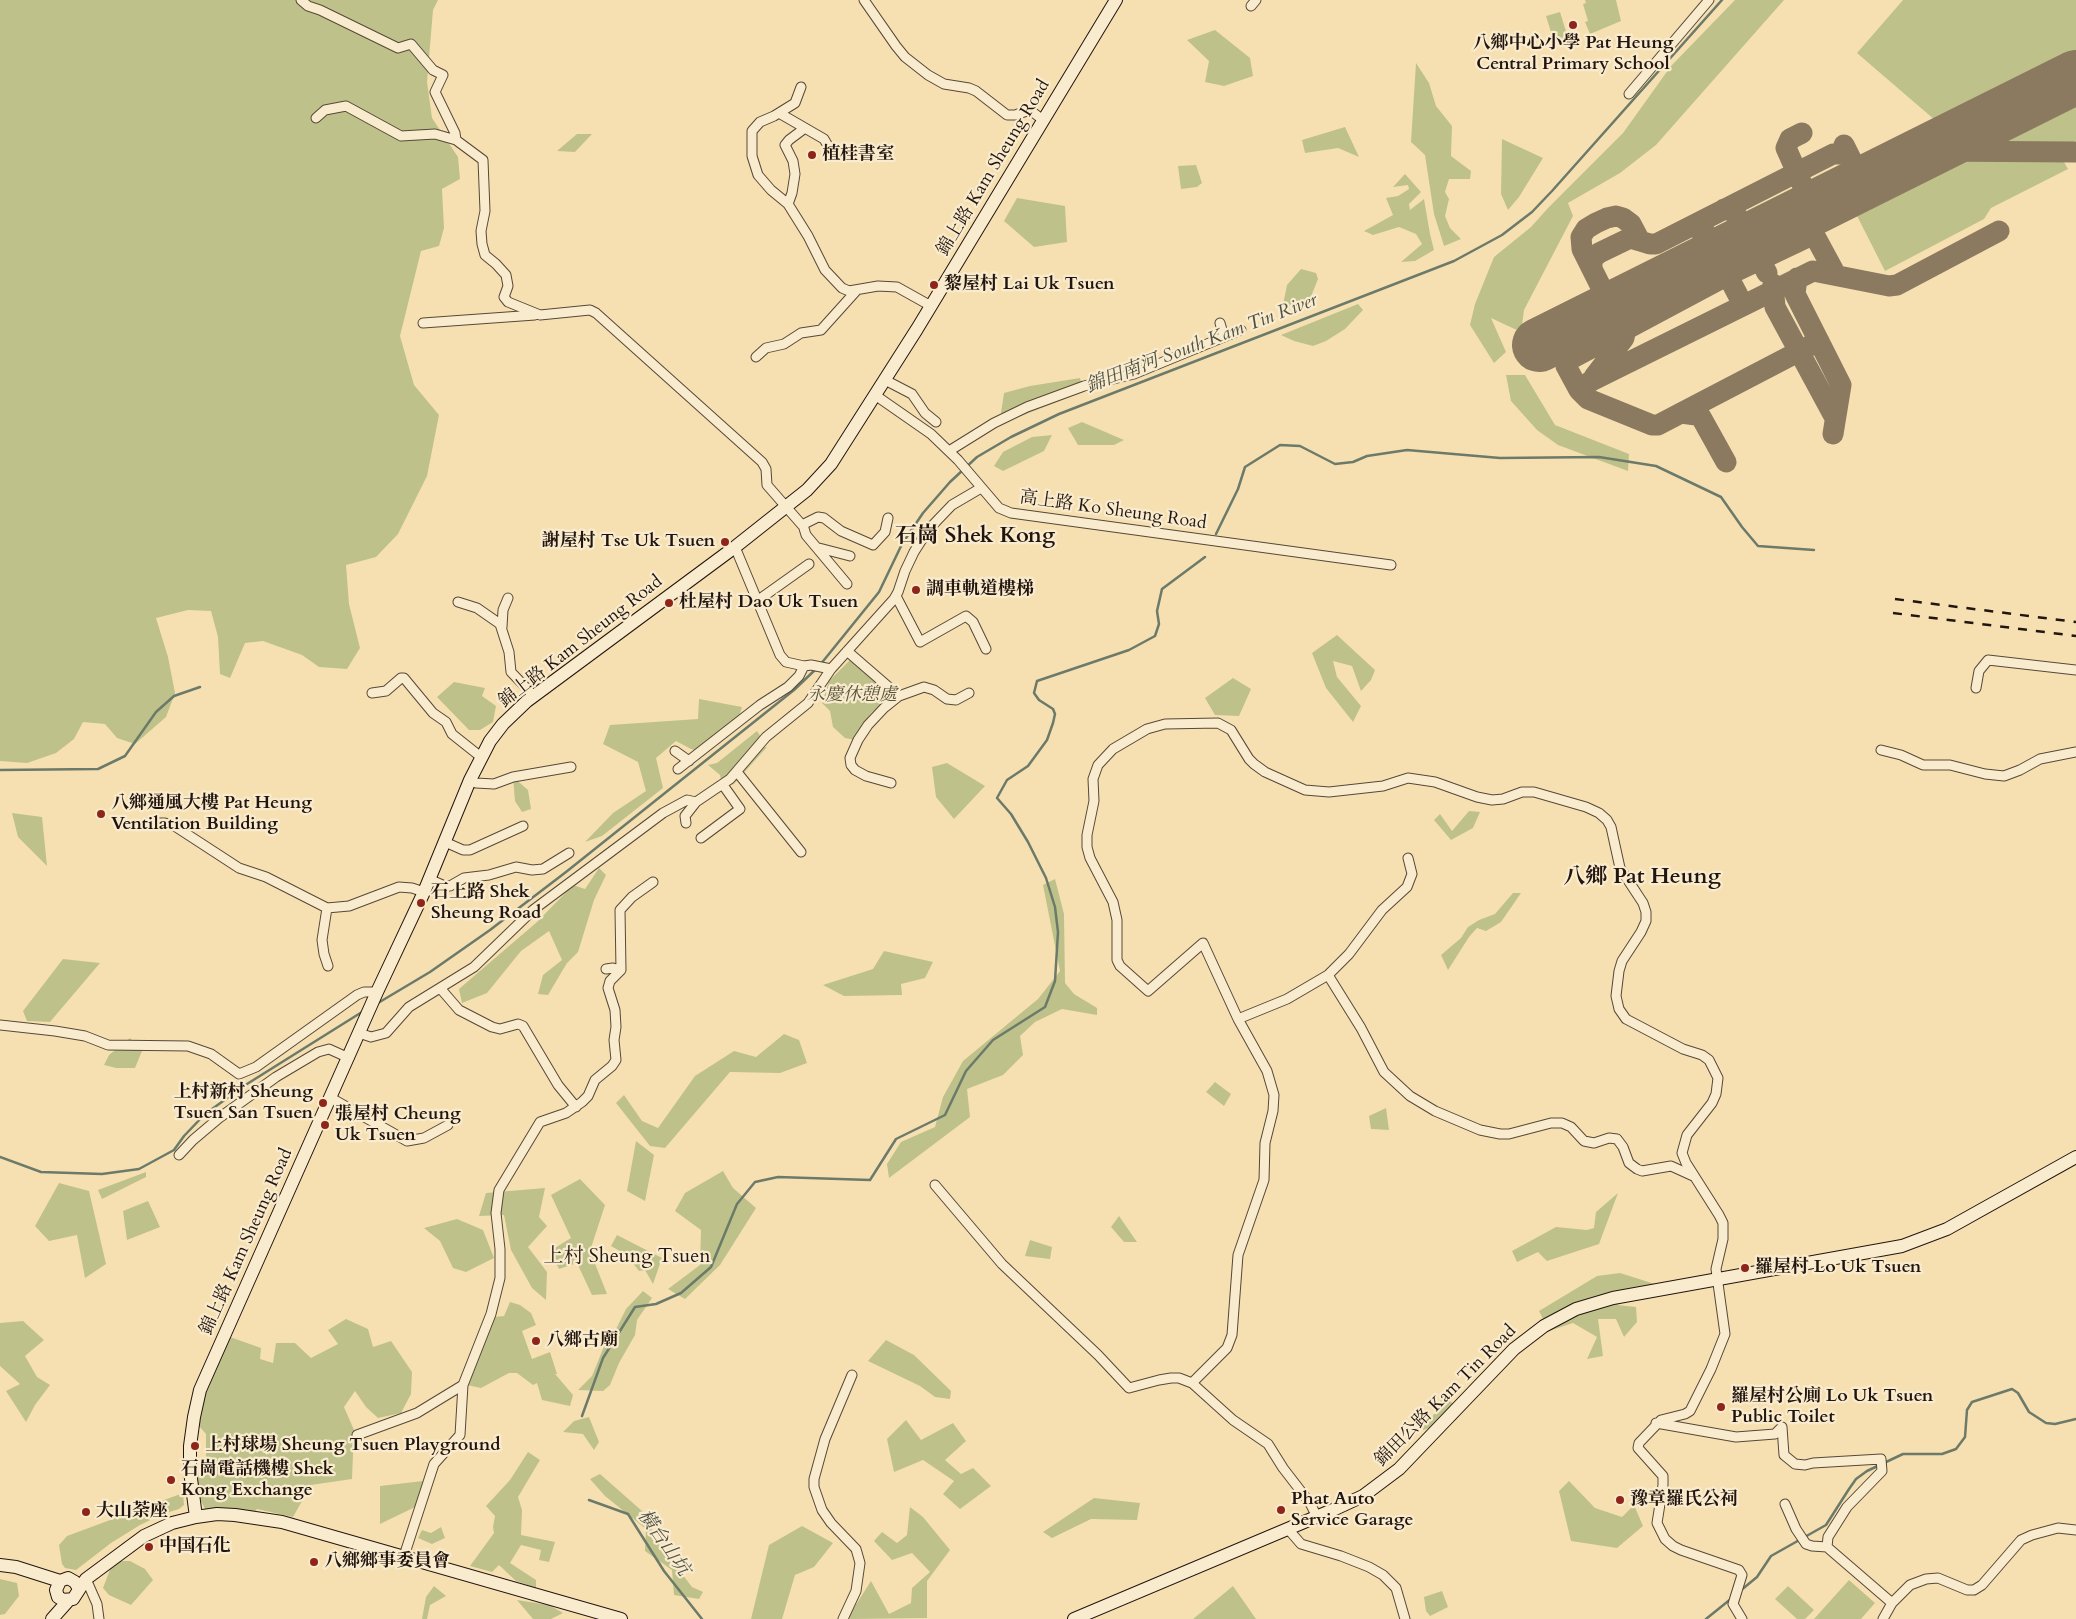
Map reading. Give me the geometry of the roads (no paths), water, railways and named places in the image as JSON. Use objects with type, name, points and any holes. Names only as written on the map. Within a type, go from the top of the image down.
[{"type":"main road","name":"錦上路 Kam Sheung Road","points":[[196,1516],[190,1471],[190,1446],[200,1390],[376,994],[424,892],[481,757],[504,724],[534,696],[735,547],[807,490],[831,464],[931,306],[1116,0]]},
{"type":"main road","name":"錦田公路 Kam Tin Road","points":[[1074,1619],[1363,1496],[1387,1479],[1514,1349],[1544,1326],[1576,1309],[1613,1298],[1910,1243],[1953,1226],[2076,1157]]},
{"type":"main road","points":[[58,1584],[57,1595],[60,1608],[76,1597],[80,1583],[144,1536],[172,1523],[196,1516],[217,1514],[272,1520],[620,1619]]},
{"type":"main road","points":[[0,1565],[16,1567],[46,1577],[58,1584]]},
{"type":"main road","points":[[58,1584],[68,1578],[80,1583]]},
{"type":"street","points":[[301,0],[308,6],[398,48],[411,44],[433,70],[443,76],[435,92],[455,133],[456,140]]},
{"type":"street","points":[[864,0],[896,46],[928,75],[944,84],[976,91],[1006,115],[1015,115],[1030,110],[1043,120]]},
{"type":"street","points":[[1629,94],[1710,0]]},
{"type":"street","points":[[802,87],[796,101],[779,113],[760,122],[754,128],[751,135],[752,156],[756,170],[764,183],[788,204],[831,277],[845,290],[878,286],[897,287],[931,306]]},
{"type":"street","points":[[316,118],[325,110],[346,106],[401,136],[435,134],[456,140],[483,160],[485,211],[481,231],[485,255],[506,275],[508,286],[504,296],[505,299],[515,306],[540,315]]},
{"type":"street","points":[[779,113],[824,139],[831,152]]},
{"type":"street","points":[[788,204],[795,174],[793,161],[785,146],[789,140],[805,128]]},
{"type":"street","points":[[756,357],[766,348],[784,344],[801,333],[821,330],[857,290]]},
{"type":"street","points":[[423,323],[590,310],[596,313],[762,462],[766,468],[767,485],[803,525],[806,535],[847,584]]},
{"type":"street","points":[[1220,324],[1224,338]]},
{"type":"street","points":[[952,454],[994,423],[1027,407],[1084,386],[1134,374],[1241,330]]},
{"type":"street","points":[[885,380],[912,394],[924,413],[936,422]]},
{"type":"street","name":"高上路 Ko Sheung Road","points":[[875,395],[931,434],[952,454],[999,508],[1010,513],[1391,565]]},
{"type":"street","points":[[686,823],[685,816],[696,802],[737,772],[766,737],[808,703],[829,669],[896,596],[914,552],[928,530],[952,505],[981,488]]},
{"type":"street","points":[[803,525],[818,517],[824,518],[841,531],[874,545],[885,532],[888,518]]},
{"type":"street","points":[[735,547],[783,658],[790,664],[829,669]]},
{"type":"street","points":[[818,548],[850,556]]},
{"type":"street","points":[[757,601],[809,564]]},
{"type":"street","points":[[896,596],[920,642],[966,616],[973,622],[986,648]]},
{"type":"street","points":[[508,598],[502,627],[505,646],[509,652],[511,672],[534,696]]},
{"type":"street","points":[[458,602],[477,608],[502,627]]},
{"type":"street","points":[[847,651],[899,696]]},
{"type":"street","points":[[1976,688],[1979,671],[1988,660],[2076,670]]},
{"type":"street","points":[[678,769],[760,705],[788,687],[808,666]]},
{"type":"street","points":[[372,693],[386,691],[401,678],[404,678],[432,714],[446,722],[452,734],[481,757]]},
{"type":"street","points":[[891,783],[866,776],[855,770],[851,765],[850,758],[858,740],[868,725],[899,696],[924,687],[930,687],[947,699],[956,700],[969,692]]},
{"type":"street","points":[[1192,1383],[1220,1355],[1230,1341],[1234,1326],[1234,1290],[1238,1255],[1260,1194],[1265,1172],[1265,1143],[1273,1111],[1274,1094],[1267,1072],[1238,1019],[1204,943],[1148,991],[1120,966],[1117,960],[1117,920],[1113,902],[1090,858],[1087,836],[1094,801],[1093,779],[1098,766],[1113,749],[1137,734],[1165,724],[1218,723],[1231,730],[1249,759],[1264,772],[1305,790],[1329,792],[1383,786],[1408,778],[1435,782],[1476,797],[1492,800],[1503,799],[1522,792],[1534,792],[1586,807],[1599,813],[1607,820],[1611,827],[1617,859],[1625,876],[1643,903],[1646,912],[1646,921],[1641,932],[1622,961],[1616,996],[1619,1009],[1626,1019],[1683,1049],[1702,1055],[1709,1060],[1718,1078],[1716,1094],[1712,1103],[1687,1135],[1682,1148],[1683,1158],[1723,1223],[1723,1239],[1716,1269],[1726,1328],[1711,1369],[1690,1411],[1685,1414],[1665,1417],[1656,1423],[1639,1443],[1638,1448],[1663,1476],[1657,1517],[1659,1528],[1665,1540],[1673,1546],[1739,1570],[1742,1575],[1733,1604],[1742,1619]]},
{"type":"street","points":[[1881,750],[1901,755],[1923,765],[1950,765],[1985,774],[2004,776],[2040,759],[2076,752]]},
{"type":"street","points":[[675,751],[689,761]]},
{"type":"street","points":[[470,780],[486,785],[494,784],[513,777],[571,767]]},
{"type":"street","points":[[737,772],[801,852]]},
{"type":"street","points":[[701,838],[740,809],[723,784]]},
{"type":"street","points":[[362,1028],[371,1037],[386,1033],[409,1007],[480,962],[533,910],[663,812],[687,800],[696,802]]},
{"type":"street","points":[[148,823],[173,825],[239,868],[266,877],[327,908],[349,906],[399,887],[424,892]]},
{"type":"street","points":[[445,842],[463,850],[470,850],[523,826]]},
{"type":"street","points":[[429,879],[445,886],[450,886],[464,878],[489,875],[516,867],[532,870],[543,869],[569,853]]},
{"type":"street","points":[[1238,1019],[1287,999],[1328,975],[1349,954],[1382,910],[1407,887],[1412,874],[1408,858]]},
{"type":"street","points":[[404,1556],[434,1464],[460,1435],[463,1385],[491,1314],[500,1278],[500,1249],[496,1213],[499,1190],[540,1122],[546,1118],[559,1116],[576,1106],[588,1096],[596,1078],[612,1066],[616,1060],[614,1040],[616,1027],[615,1010],[608,988],[610,981],[621,970],[620,910],[632,897],[653,882]]},
{"type":"street","points":[[327,908],[322,940],[328,966]]},
{"type":"street","points":[[606,970],[612,968],[621,970]]},
{"type":"street","points":[[1328,975],[1357,1022],[1384,1072],[1410,1096],[1435,1111],[1480,1130],[1500,1134],[1509,1134],[1551,1122],[1562,1123],[1572,1127],[1584,1141],[1594,1143],[1609,1138],[1618,1139],[1623,1146],[1629,1163],[1637,1169],[1642,1171],[1671,1166],[1694,1176]]},
{"type":"street","points":[[440,988],[455,1008],[485,1024],[496,1029],[518,1024],[523,1026],[558,1085],[576,1106]]},
{"type":"street","points":[[0,1025],[85,1036],[108,1045],[188,1046],[211,1054],[239,1074],[256,1067],[357,995],[364,992],[376,994]]},
{"type":"street","points":[[179,1155],[192,1140],[219,1118],[276,1077],[318,1052],[329,1049],[349,1058]]},
{"type":"street","points":[[331,1098],[407,1141],[424,1138],[448,1125]]},
{"type":"street","points":[[934,1185],[1002,1264],[1098,1355],[1128,1388],[1171,1378],[1179,1378],[1192,1383],[1233,1420],[1268,1444],[1283,1468],[1310,1503],[1317,1517]]},
{"type":"street","points":[[843,1619],[856,1591],[859,1573],[858,1556],[851,1543],[826,1517],[817,1496],[814,1479],[825,1439],[852,1375]]},
{"type":"street","points":[[357,1435],[417,1413],[463,1385]]},
{"type":"street","points":[[1656,1423],[1736,1437],[1776,1434],[1782,1427],[1784,1455],[1795,1464],[1805,1465],[1882,1459],[1882,1471],[1847,1507],[1828,1537],[1827,1547]]},
{"type":"street","points":[[1785,1504],[1796,1529],[1806,1544],[1827,1547],[1892,1604]]},
{"type":"street","points":[[1883,1619],[1892,1604],[1910,1585],[1926,1579],[1938,1578],[1967,1590],[1974,1590],[1982,1585],[2021,1540],[2058,1528],[2076,1530]]},
{"type":"street","points":[[1288,1529],[1301,1544],[1341,1556],[1383,1574],[1396,1588],[1405,1619]]},
{"type":"street","points":[[80,1583],[98,1604],[99,1619]]},
{"type":"waterway","name":"錦田南河 South Kam Tin River","points":[[820,665],[879,592],[902,544],[923,513],[950,482],[977,457],[1011,437],[1059,414],[1454,261],[1502,235],[1532,212],[1552,191],[1722,0]]},
{"type":"waterway","points":[[1216,534],[1238,489],[1245,467],[1280,445],[1300,446],[1335,464],[1353,462],[1367,456],[1407,450],[1500,458],[1599,457],[1656,466],[1721,497],[1758,546],[1814,550]]},
{"type":"waterway","points":[[582,1416],[603,1358],[635,1307],[656,1304],[681,1293],[711,1267],[737,1204],[755,1182],[778,1177],[870,1180],[896,1139],[945,1115],[966,1071],[993,1040],[1045,1007],[1055,981],[1058,932],[1055,907],[1046,878],[1028,842],[1011,814],[997,798],[1007,780],[1028,766],[1047,740],[1053,723],[1055,714],[1053,709],[1039,700],[1034,693],[1037,681],[1129,650],[1155,636],[1159,624],[1157,611],[1162,589],[1205,557]]},
{"type":"waterway","points":[[378,1003],[430,972],[490,930],[566,872],[794,690],[816,669]]},
{"type":"waterway","points":[[0,770],[98,769],[125,756],[156,712],[174,696],[200,687]]},
{"type":"waterway","points":[[0,1157],[41,1172],[102,1174],[139,1169],[174,1150],[184,1136],[205,1114],[247,1084],[362,1012]]},
{"type":"waterway","points":[[1740,1591],[1757,1577],[1771,1556],[1826,1525],[1856,1479],[1867,1471],[1903,1454],[1942,1454],[1956,1449],[1965,1437],[1967,1410],[1972,1402],[2012,1389],[2018,1393],[2029,1412],[2046,1423],[2055,1424],[2076,1419]]},
{"type":"waterway","name":"橫台山坑","points":[[589,1500],[628,1514],[664,1571],[702,1619]]},
{"type":"waterway","points":[[1706,1619],[1732,1598]]},
{"type":"railway","points":[[1895,599],[2076,622]]},
{"type":"railway","points":[[1893,613],[2076,636]]},
{"type":"place","name":"八鄉中心小學 Pat Heung Central Primary School","points":[[1573,25]]},
{"type":"place","name":"植桂書室","points":[[812,155]]},
{"type":"place","name":"黎屋村 Lai Uk Tsuen","points":[[934,285]]},
{"type":"place","name":"謝屋村 Tse Uk Tsuen","points":[[725,542]]},
{"type":"place","name":"調車軌道樓梯","points":[[916,590]]},
{"type":"place","name":"杜屋村 Dao Uk Tsuen","points":[[669,603]]},
{"type":"place","name":"八鄉通風大樓 Pat Heung Ventilation Building","points":[[101,814]]},
{"type":"place","name":"石上路 Shek Sheung Road","points":[[421,903]]},
{"type":"place","name":"上村新村 Sheung Tsuen San Tsuen","points":[[323,1103]]},
{"type":"place","name":"張屋村 Cheung Uk Tsuen","points":[[325,1125]]},
{"type":"place","name":"羅屋村 Lo Uk Tsuen","points":[[1745,1268]]},
{"type":"place","name":"八鄉古廟","points":[[536,1341]]},
{"type":"place","name":"羅屋村公廁 Lo Uk Tsuen Public Toilet","points":[[1721,1407]]},
{"type":"place","name":"上村球場 Sheung Tsuen Playground","points":[[195,1446]]},
{"type":"place","name":"石崗電話機樓 Shek Kong Exchange","points":[[171,1480]]},
{"type":"place","name":"豫章羅氏公祠","points":[[1620,1500]]},
{"type":"place","name":"Phat Auto Service Garage","points":[[1281,1510]]},
{"type":"place","name":"大山荼座","points":[[86,1512]]},
{"type":"place","name":"中国石化","points":[[149,1547]]},
{"type":"place","name":"八鄉鄉事委員會","points":[[314,1562]]},
{"type":"district","name":"石崗 Shek Kong","points":[[975,537]]},
{"type":"district","name":"八鄉 Pat Heung","points":[[1642,878]]},
{"type":"district","name":"上村 Sheung Tsuen","points":[[627,1257]]},
{"type":"park label","name":"永慶休憩處","points":[[852,696]]}]
